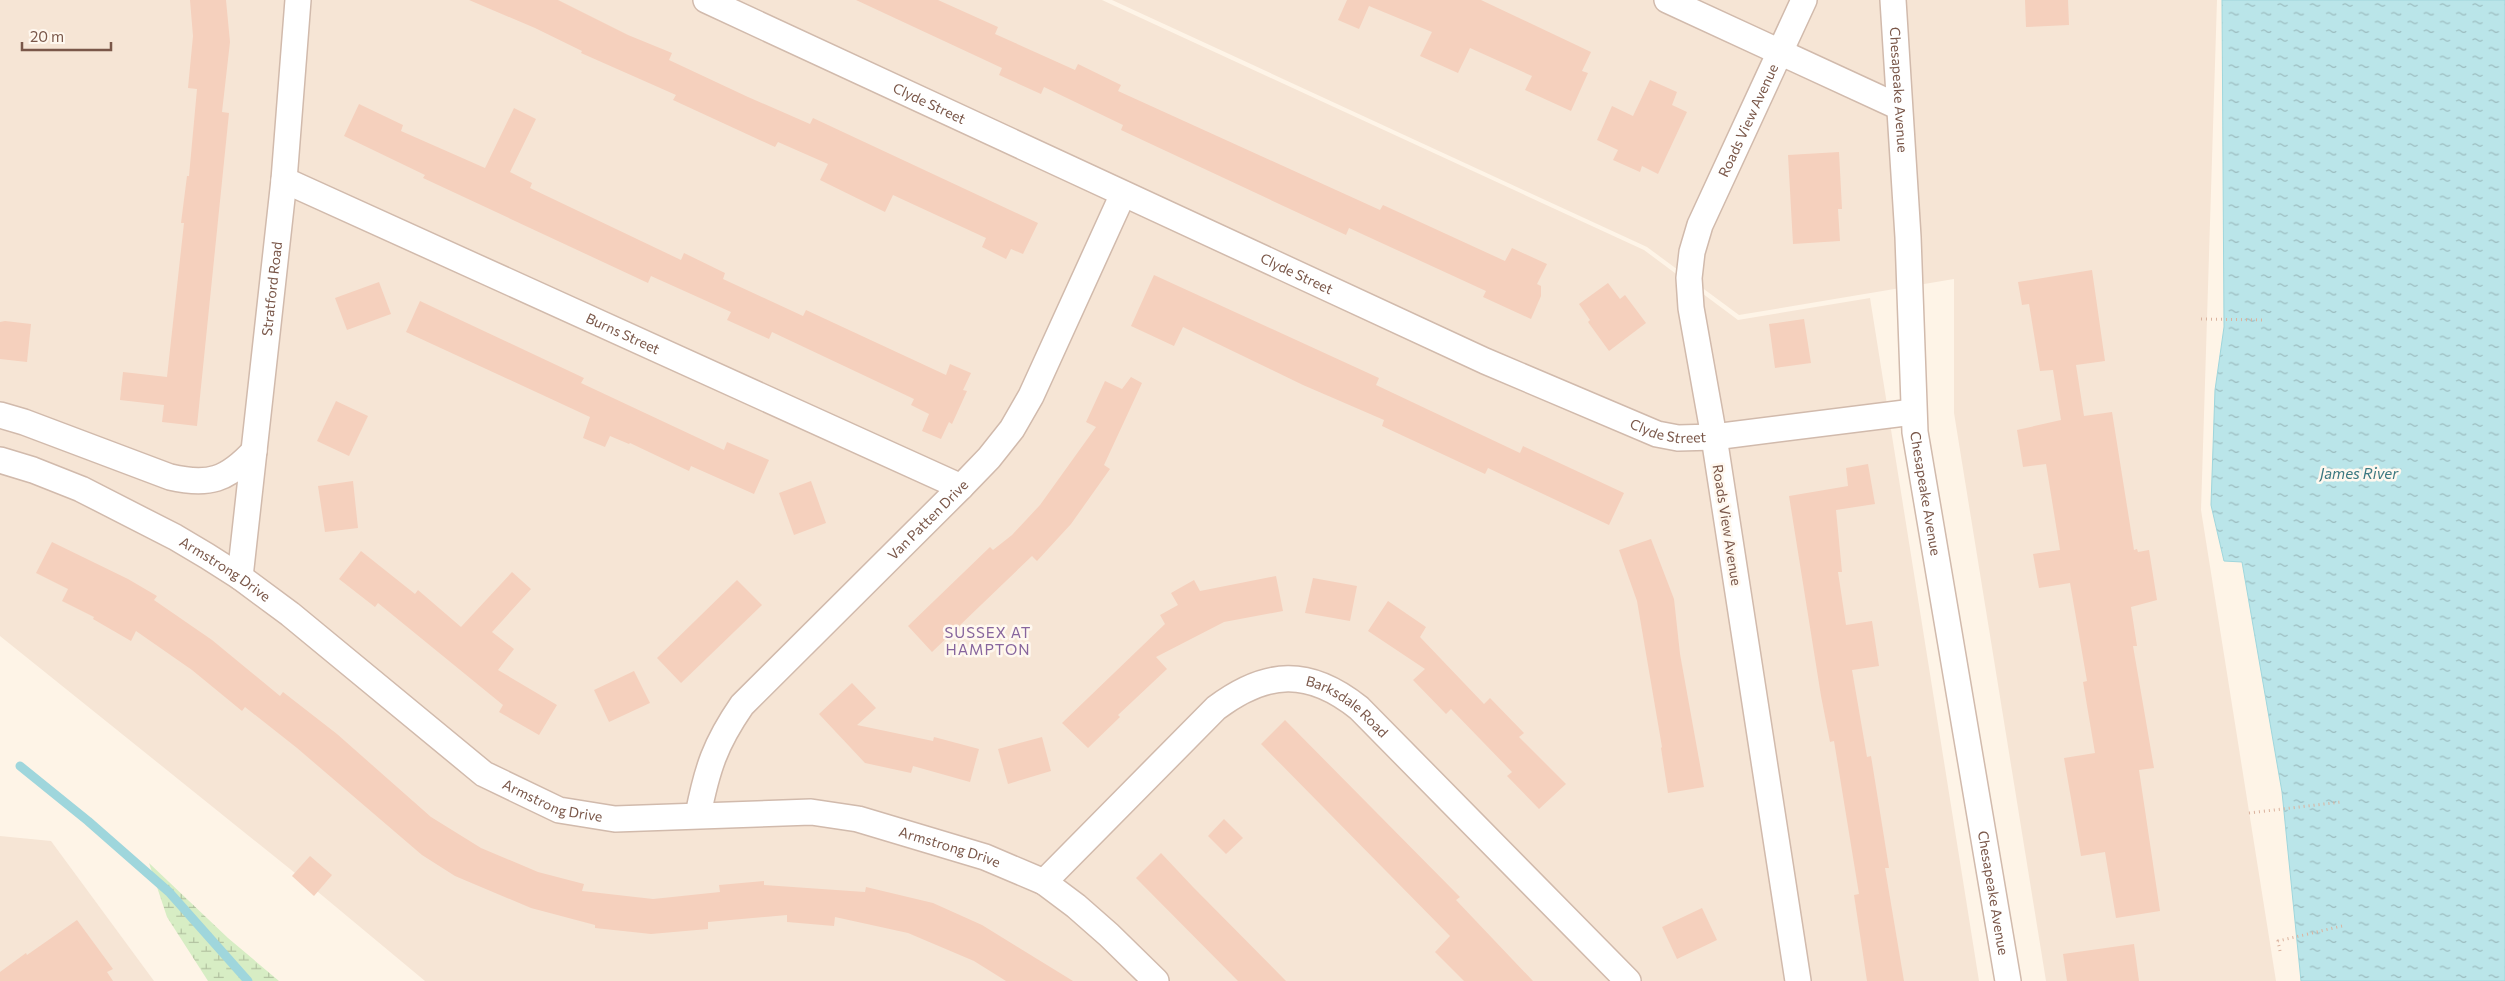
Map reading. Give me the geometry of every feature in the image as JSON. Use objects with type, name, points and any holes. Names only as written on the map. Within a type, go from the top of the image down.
[{"type":"street","name":"Stratford Road","points":[[240,576],[284,180],[298,0]]},
{"type":"street","name":"Clyde Street","points":[[706,0],[1485,362],[1641,428],[1678,438],[1714,437],[1913,412]]},
{"type":"street","points":[[1667,0],[1899,107]]},
{"type":"street","name":"Roads View Avenue","points":[[1798,981],[1714,437],[1691,308],[1689,278],[1692,252],[1700,225],[1804,0]]},
{"type":"street","name":"Chesapeake Avenue","points":[[1893,0],[1908,237],[1913,412],[2008,981]]},
{"type":"street","name":"Burns Street","points":[[284,180],[961,487]]},
{"type":"street","name":"Van Patten Drive","points":[[698,816],[706,774],[715,749],[742,705],[961,487],[989,458],[1012,430],[1031,396],[1123,194]]},
{"type":"street","points":[[0,415],[24,422],[170,477],[190,482],[206,482],[220,478],[243,463],[254,451]]},
{"type":"street","name":"Armstrong Drive","points":[[0,460],[33,470],[89,493],[175,536],[240,576],[290,614],[484,774],[559,810],[615,819],[811,812],[858,819],[985,857],[1044,882],[1103,929],[1156,981]]},
{"type":"street","name":"Barksdale Road","points":[[1044,882],[1216,708],[1236,693],[1262,682],[1284,678],[1305,679],[1325,685],[1359,708],[1628,981]]},
{"type":"path","points":[[2201,318],[2266,320]]},
{"type":"path","points":[[2250,813],[2341,802]]},
{"type":"path","points":[[2280,951],[2278,942],[2342,926]]},
{"type":"shaded area","points":[[0,0],[1102,0],[1644,250],[1738,320],[1870,298],[1979,981],[425,981],[300,877],[0,636]]},
{"type":"shaded area","points":[[1112,0],[2217,0],[2201,510],[2276,981],[2046,981],[1954,413],[1954,279],[1739,315],[1647,247]]},
{"type":"shaded area","points":[[0,836],[51,841],[154,981],[0,981]]},
{"type":"green space","points":[[149,863],[228,938],[279,981],[208,981],[167,917]]},
{"type":"water","name":"James River","points":[[2222,0],[2505,0],[2505,981],[2301,981],[2282,792],[2242,562],[2224,561],[2211,505],[2215,390],[2224,327]]},
{"type":"building","points":[[190,0],[226,0],[230,42],[222,112],[229,113],[197,426],[162,422],[164,405],[120,400],[123,372],[167,377],[184,223],[181,223],[187,176],[189,176],[197,89],[188,88],[193,36]]},
{"type":"building","points":[[469,0],[558,0],[628,35],[672,53],[669,60],[748,97],[810,124],[813,118],[1038,223],[1023,254],[1011,249],[1006,259],[982,247],[986,238],[893,195],[885,212],[820,180],[828,164],[778,142],[775,147],[673,100],[676,95],[581,53],[582,51],[535,28]]},
{"type":"building","points":[[856,0],[938,0],[998,27],[995,34],[1075,70],[1078,64],[1121,85],[1118,91],[1380,210],[1383,205],[1505,261],[1512,248],[1547,264],[1537,284],[1541,286],[1541,296],[1531,319],[1483,297],[1486,291],[1349,228],[1346,235],[1121,130],[1123,125],[1044,87],[1041,94],[999,75],[1002,68]]},
{"type":"building","points":[[1347,0],[1481,0],[1591,52],[1582,71],[1588,73],[1571,111],[1525,90],[1532,76],[1470,48],[1458,73],[1420,56],[1432,32],[1369,6],[1359,29],[1338,20]]},
{"type":"building","points":[[2025,0],[2068,0],[2069,25],[2026,27]]},
{"type":"building","points":[[1650,80],[1677,92],[1672,105],[1687,112],[1658,174],[1642,166],[1640,172],[1613,160],[1618,150],[1597,140],[1612,106],[1633,116]]},
{"type":"building","points":[[359,104],[403,125],[401,131],[485,168],[514,108],[536,119],[510,172],[532,183],[530,188],[681,260],[684,253],[725,273],[723,279],[803,316],[806,310],[946,375],[950,364],[971,373],[963,390],[967,391],[952,424],[949,422],[941,439],[922,431],[929,414],[911,405],[914,399],[772,332],[769,339],[727,320],[731,312],[651,276],[648,283],[423,178],[425,175],[344,136]]},
{"type":"building","points":[[1839,152],[1842,209],[1838,209],[1840,241],[1793,244],[1788,155]]},
{"type":"building","points":[[2092,270],[2105,361],[2076,365],[2084,416],[2112,412],[2134,550],[2137,549],[2138,552],[2149,550],[2157,600],[2131,607],[2137,646],[2133,646],[2154,768],[2139,770],[2160,911],[2116,918],[2105,852],[2081,856],[2064,758],[2095,753],[2083,682],[2087,681],[2070,583],[2039,588],[2033,554],[2060,550],[2046,464],[2023,467],[2017,430],[2061,420],[2053,370],[2040,371],[2029,304],[2022,305],[2018,282]]},
{"type":"building","points":[[1154,275],[1379,378],[1376,385],[1520,453],[1523,446],[1624,493],[1609,525],[1488,468],[1485,474],[1382,426],[1384,420],[1303,385],[1183,327],[1174,346],[1131,326]]},
{"type":"building","points":[[379,282],[391,314],[347,330],[335,298]]},
{"type":"building","points":[[1608,283],[1620,299],[1625,295],[1646,323],[1609,351],[1588,322],[1590,320],[1579,304]]},
{"type":"building","points":[[420,301],[584,378],[581,383],[724,450],[727,442],[769,460],[754,494],[691,466],[689,471],[630,443],[610,436],[605,447],[583,438],[590,417],[406,332]]},
{"type":"building","points":[[1804,319],[1811,363],[1775,368],[1769,324]]},
{"type":"building","points":[[0,322],[31,324],[27,362],[0,359]]},
{"type":"building","points":[[1131,377],[1142,383],[1104,465],[1110,469],[1071,524],[1037,561],[1032,556],[932,652],[908,626],[990,547],[993,550],[1012,535],[1040,505],[1096,427],[1086,422],[1105,381],[1122,389]]},
{"type":"building","points":[[336,401],[368,416],[349,456],[317,441]]},
{"type":"building","points":[[1868,464],[1875,504],[1836,510],[1842,572],[1838,572],[1846,625],[1872,621],[1879,666],[1852,670],[1867,757],[1871,756],[1889,868],[1885,868],[1904,981],[1867,981],[1854,895],[1859,894],[1834,741],[1830,742],[1821,696],[1789,496],[1848,486],[1846,468]]},
{"type":"building","points":[[353,481],[358,528],[325,532],[318,486]]},
{"type":"building","points":[[811,481],[826,523],[794,535],[779,493]]},
{"type":"building","points":[[1651,539],[1674,599],[1680,654],[1704,787],[1668,793],[1637,601],[1619,550]]},
{"type":"building","points":[[52,542],[128,579],[157,596],[154,600],[212,640],[280,696],[283,692],[337,734],[431,817],[481,848],[538,872],[584,884],[582,891],[653,899],[720,892],[719,885],[764,881],[764,885],[865,892],[866,887],[933,903],[982,925],[1073,981],[1006,981],[974,961],[908,933],[835,917],[834,926],[787,922],[787,915],[708,922],[708,929],[651,934],[595,928],[595,925],[531,908],[455,876],[422,855],[297,748],[245,707],[242,711],[192,670],[136,631],[131,641],[93,619],[94,617],[62,601],[68,589],[36,573]]},
{"type":"building","points":[[361,551],[415,594],[418,590],[461,627],[512,572],[531,589],[492,632],[514,649],[498,670],[557,705],[539,735],[499,712],[503,705],[378,603],[375,607],[339,579]]},
{"type":"building","points":[[1276,576],[1283,611],[1224,622],[1156,657],[1167,669],[1118,715],[1120,717],[1088,748],[1062,723],[1165,624],[1160,615],[1178,605],[1171,593],[1194,580],[1200,591]]},
{"type":"building","points":[[1313,578],[1357,586],[1350,621],[1305,613]]},
{"type":"building","points":[[737,580],[762,605],[681,683],[657,658]]},
{"type":"building","points":[[1388,601],[1426,627],[1420,637],[1484,704],[1490,698],[1524,733],[1519,737],[1566,784],[1539,809],[1507,776],[1512,772],[1451,709],[1446,714],[1413,680],[1425,669],[1368,631]]},
{"type":"building","points":[[634,671],[650,703],[609,722],[594,690]]},
{"type":"building","points":[[852,683],[876,708],[857,725],[933,741],[934,737],[979,749],[970,782],[913,766],[911,773],[865,763],[819,714]]},
{"type":"building","points":[[1285,720],[1460,897],[1456,900],[1533,981],[1464,981],[1435,952],[1450,936],[1261,744]]},
{"type":"building","points":[[1042,737],[1051,771],[1008,784],[998,749]]},
{"type":"building","points":[[1224,819],[1243,838],[1226,854],[1208,836]]},
{"type":"building","points":[[1161,853],[1286,981],[1238,981],[1136,878]]},
{"type":"building","points":[[310,856],[332,875],[314,896],[292,876]]},
{"type":"building","points":[[1702,908],[1717,940],[1677,959],[1662,927]]},
{"type":"building","points":[[77,920],[113,969],[107,972],[113,981],[0,981],[0,972]]},
{"type":"building","points":[[2134,944],[2139,981],[2067,981],[2063,954]]},
{"type":"waterway","points":[[20,766],[88,821],[169,892],[248,981]]},
{"type":"district","name":"SUSSEX AT HAMPTON","points":[[988,642]]}]
